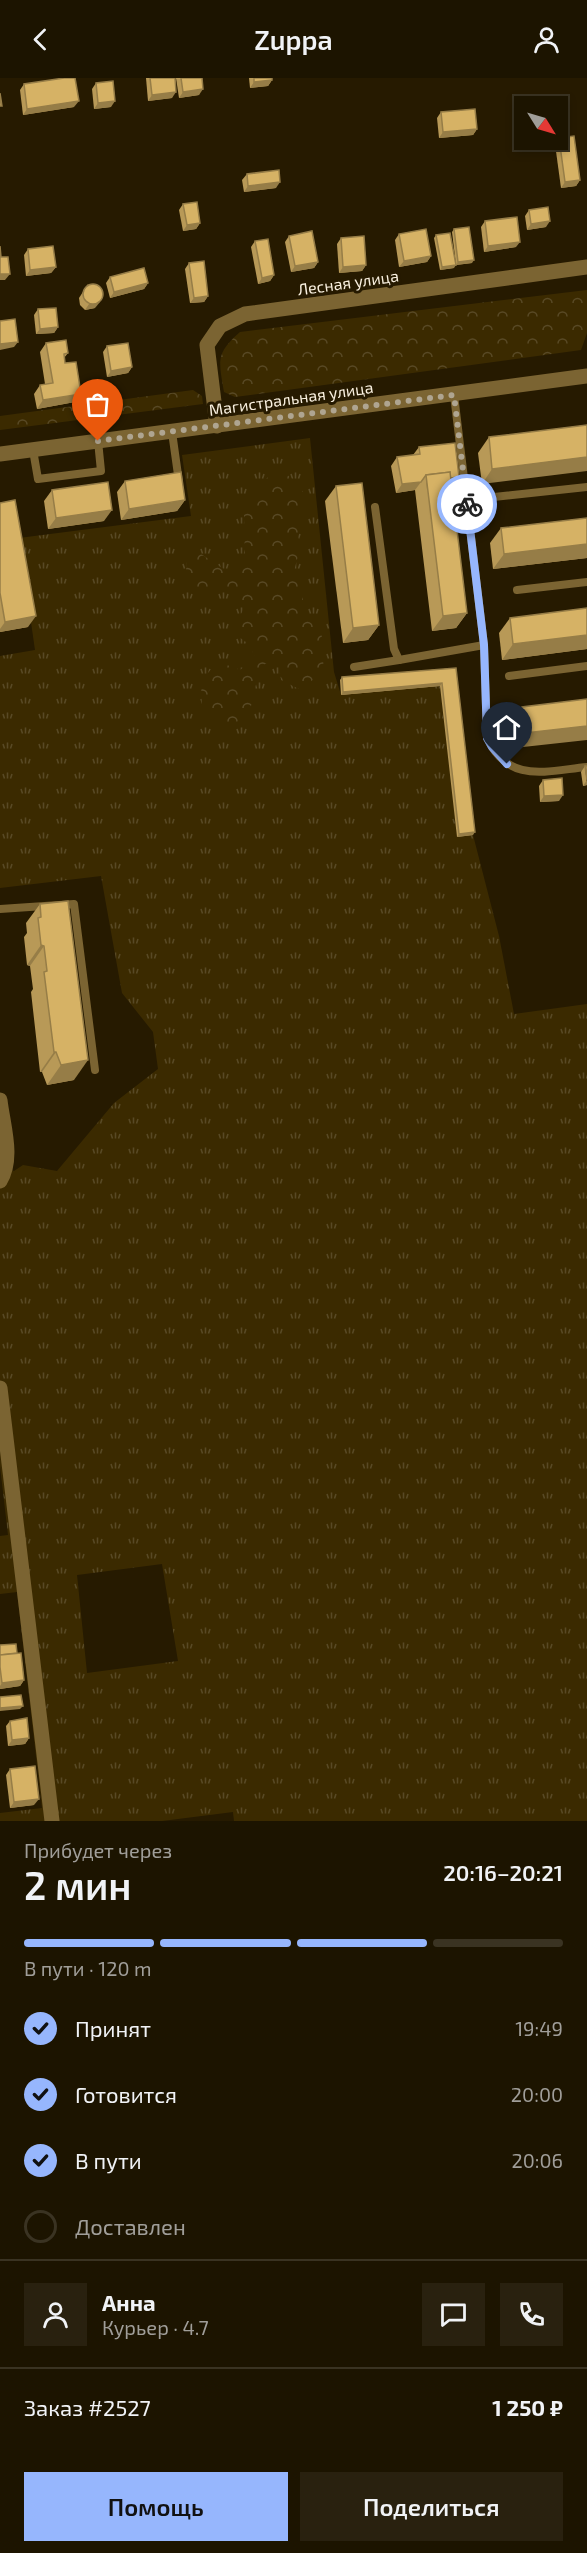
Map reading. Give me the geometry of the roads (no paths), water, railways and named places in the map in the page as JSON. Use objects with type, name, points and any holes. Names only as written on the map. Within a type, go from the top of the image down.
[{"type":"street","name":"Лесная улица","points":[[218,426],[207,345],[220,326],[245,314],[587,267]]},
{"type":"street","name":"Магистральная улица","points":[[0,454],[587,376]]},
{"type":"street","points":[[0,1100],[8,1157],[7,1168],[0,1181]]},
{"type":"street","points":[[0,1388],[52,1821]]},
{"type":"lane","points":[[454,395],[484,645],[487,738],[507,764],[527,773],[587,767]]},
{"type":"lane","points":[[172,432],[179,482]]},
{"type":"lane","points":[[33,450],[38,479],[101,471],[98,441]]},
{"type":"lane","points":[[466,500],[587,487]]},
{"type":"lane","points":[[375,507],[394,649],[399,660]]},
{"type":"lane","points":[[517,590],[587,582]]},
{"type":"lane","points":[[354,667],[484,645]]},
{"type":"lane","points":[[509,676],[587,666]]},
{"type":"lane","points":[[0,909],[74,904],[95,1070]]}]
